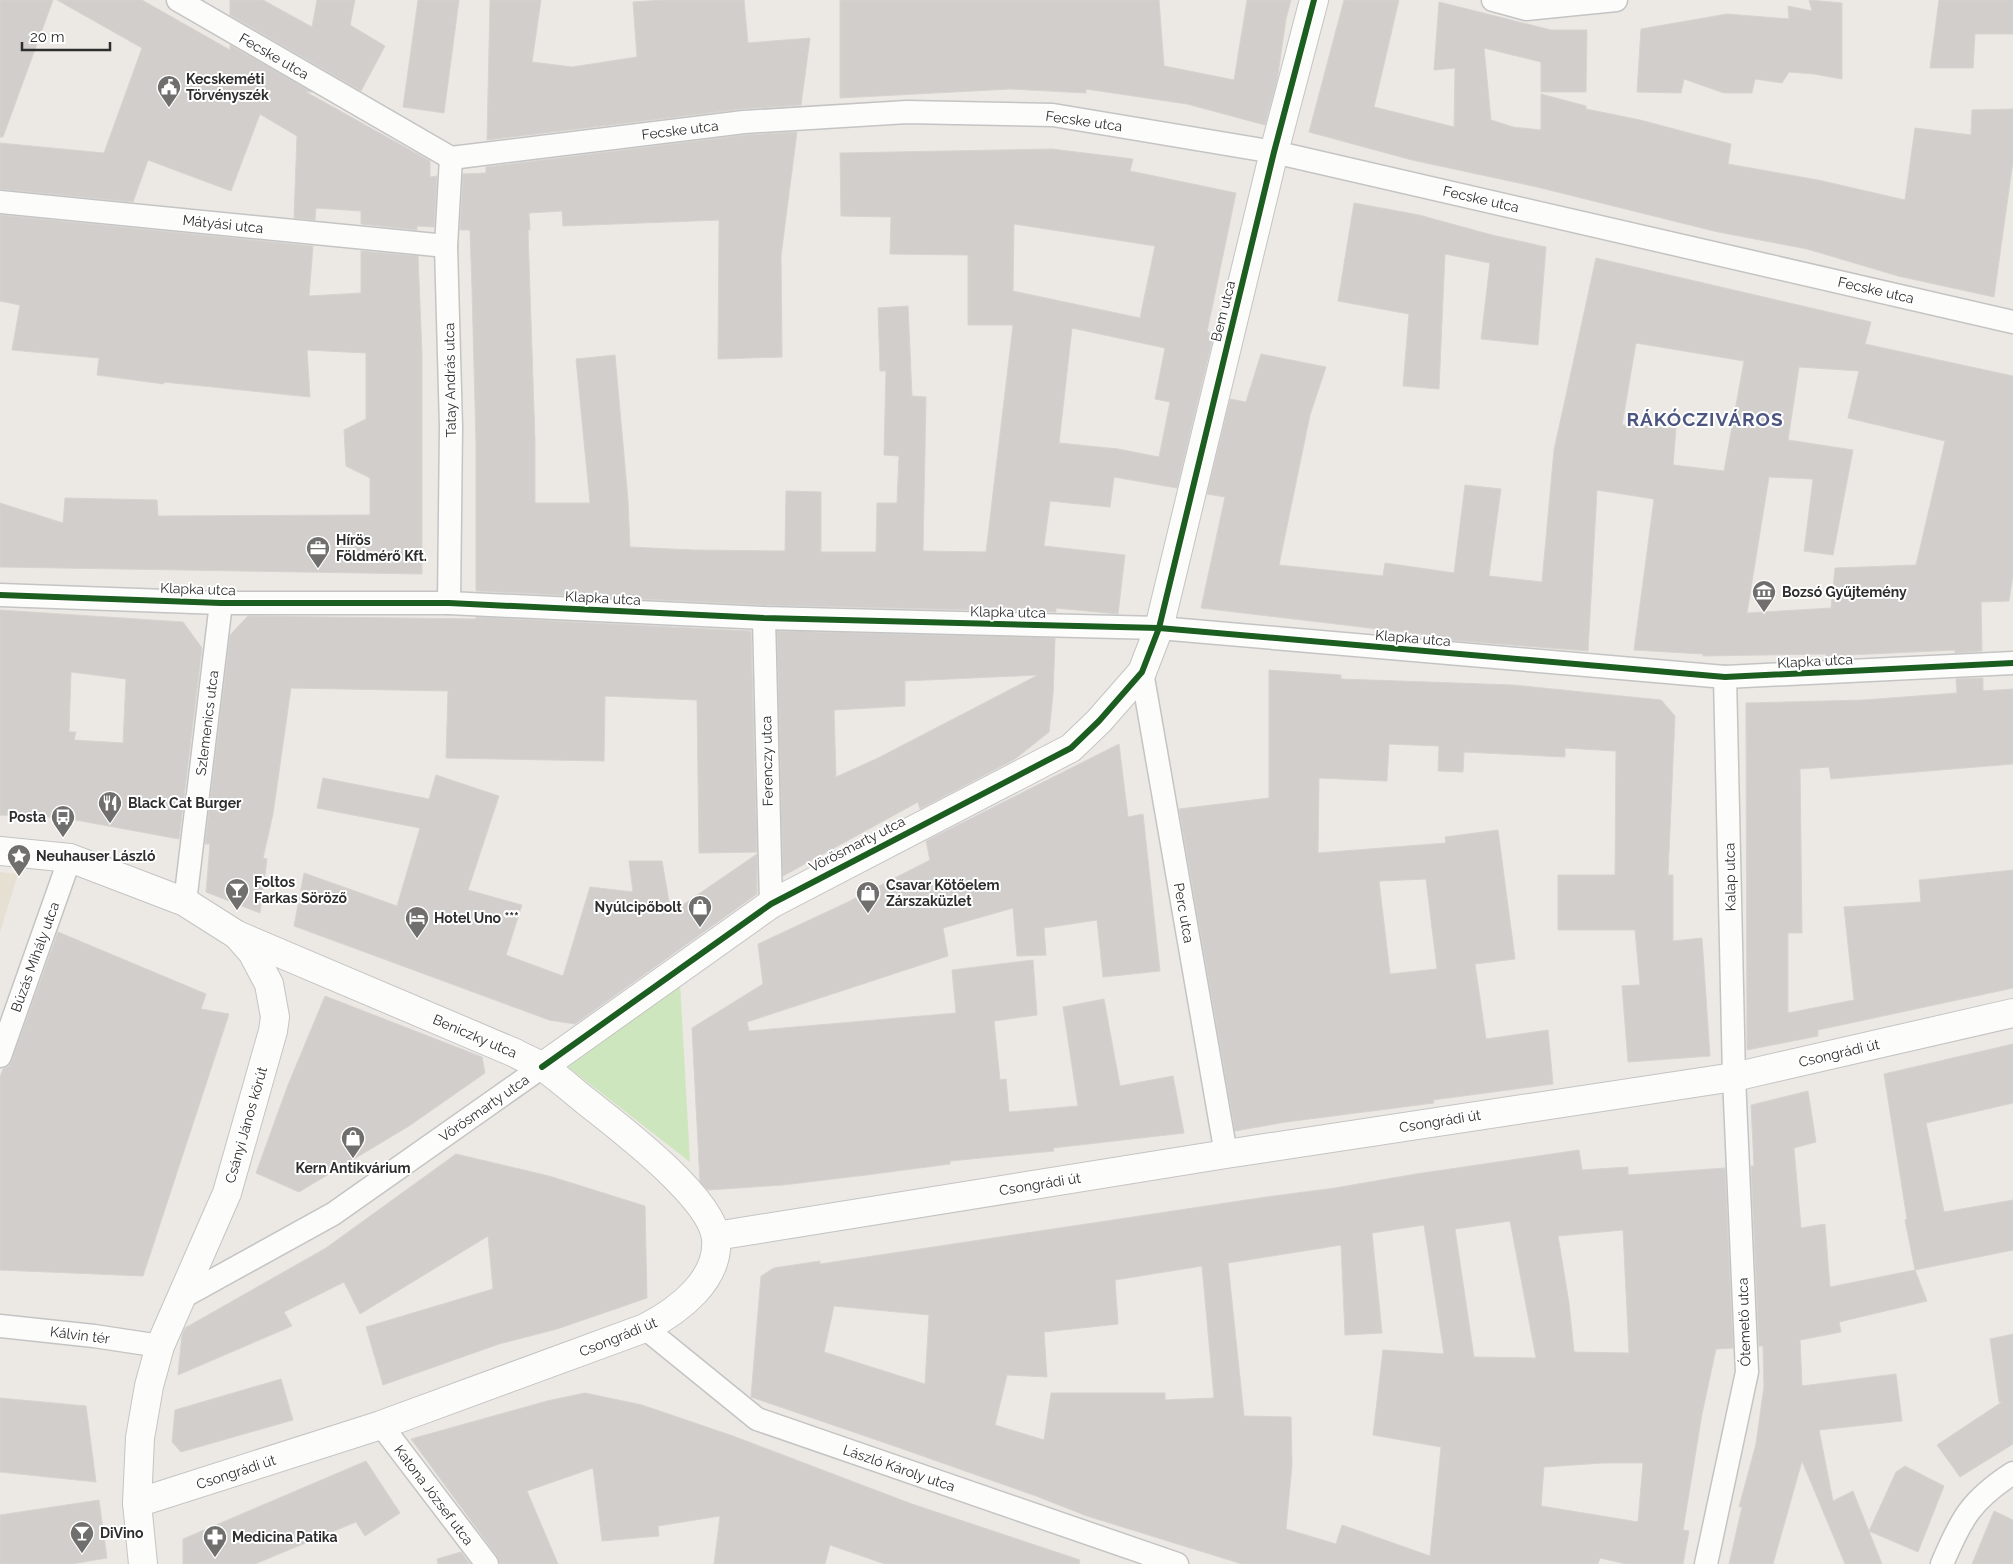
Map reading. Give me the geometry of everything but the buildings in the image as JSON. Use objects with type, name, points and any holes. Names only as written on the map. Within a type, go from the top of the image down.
[{"type":"street","name":"Fecske utca","points":[[178,0],[451,158],[744,122],[907,112],[1054,115],[1274,152],[2013,322]]},
{"type":"street","name":"Bem utca","points":[[1159,628],[1274,152],[1314,0]]},
{"type":"street","points":[[1493,0],[1526,9],[1616,0]]},
{"type":"street","name":"Tatay András utca","points":[[449,603],[451,428],[446,246],[451,158]]},
{"type":"street","name":"Mátyási utca","points":[[0,202],[446,246]]},
{"type":"street","name":"Klapka utca","points":[[0,596],[221,603],[449,603],[764,618],[1159,628],[1725,677],[2013,663]]},
{"type":"street","name":"Szlemenics utca","points":[[185,902],[221,603]]},
{"type":"street","name":"Ferenczy utca","points":[[764,618],[770,904]]},
{"type":"street","name":"Vörösmarty utca","points":[[179,1299],[333,1214],[770,904],[1071,748],[1099,721],[1142,672],[1159,628]]},
{"type":"street","name":"Perc utca","points":[[1142,672],[1226,1154]]},
{"type":"street","name":"Kalap utca","points":[[1725,677],[1734,1077]]},
{"type":"street","name":"Csányi János körút","points":[[0,851],[70,858],[185,902],[237,935],[252,952],[269,984],[275,1017],[227,1193],[160,1346],[143,1414],[140,1438],[138,1503],[143,1564]]},
{"type":"street","name":"Búzás Mihály utca","points":[[0,1056],[70,858]]},
{"type":"street","name":"Beniczky utca","points":[[237,935],[516,1053],[542,1067],[637,1142],[688,1191],[706,1212],[716,1236]]},
{"type":"street","name":"Csongrádi út","points":[[138,1503],[381,1425],[645,1328],[665,1318],[696,1291],[706,1277],[713,1262],[716,1236],[1226,1154],[1734,1077],[2013,1013]]},
{"type":"street","name":"Ótemető utca","points":[[1706,1564],[1747,1372],[1734,1077]]},
{"type":"street","name":"Kálvin tér","points":[[0,1326],[94,1336],[160,1346]]},
{"type":"street","name":"László Károly utca","points":[[645,1328],[757,1419],[1177,1564]]},
{"type":"street","name":"Katona József utca","points":[[381,1425],[487,1564]]},
{"type":"street","points":[[1942,1564],[1969,1509],[1991,1487],[2013,1473]]},
{"type":"shaded area","points":[[0,872],[18,874],[0,932]]},
{"type":"green space","points":[[680,983],[690,1162],[568,1067]]},
{"type":"cycle path","points":[[542,1067],[771,904],[1071,748],[1099,721],[1142,672],[1159,628],[1274,152],[1314,0]]},
{"type":"cycle path","points":[[0,595],[221,603],[449,603],[764,618],[1159,628],[1725,677],[2013,663]]},
{"type":"place","name":"Kecskeméti Törvényszék","points":[[169,108]]},
{"type":"place","name":"Hírös Földmérő Kft.","points":[[318,569]]},
{"type":"place","name":"Bozsó Gyűjtemény","points":[[1764,613]]},
{"type":"place","name":"Black Cat Burger","points":[[110,824]]},
{"type":"place","name":"Posta","points":[[63,838]]},
{"type":"place","name":"Neuhauser László","points":[[19,877]]},
{"type":"place","name":"Foltos Farkas Söröző","points":[[237,911]]},
{"type":"place","name":"Csavar Kötőelem Zárszaküzlet","points":[[868,914]]},
{"type":"place","name":"Nyúlcipőbolt","points":[[700,928]]},
{"type":"place","name":"Hotel Uno ***","points":[[417,939]]},
{"type":"place","name":"Kern Antikvárium","points":[[353,1159]]},
{"type":"place","name":"DiVino","points":[[82,1554]]},
{"type":"place","name":"Medicina Patika","points":[[215,1558]]},
{"type":"district","name":"RÁKÓCZIVÁROS","points":[[1705,419]]}]
